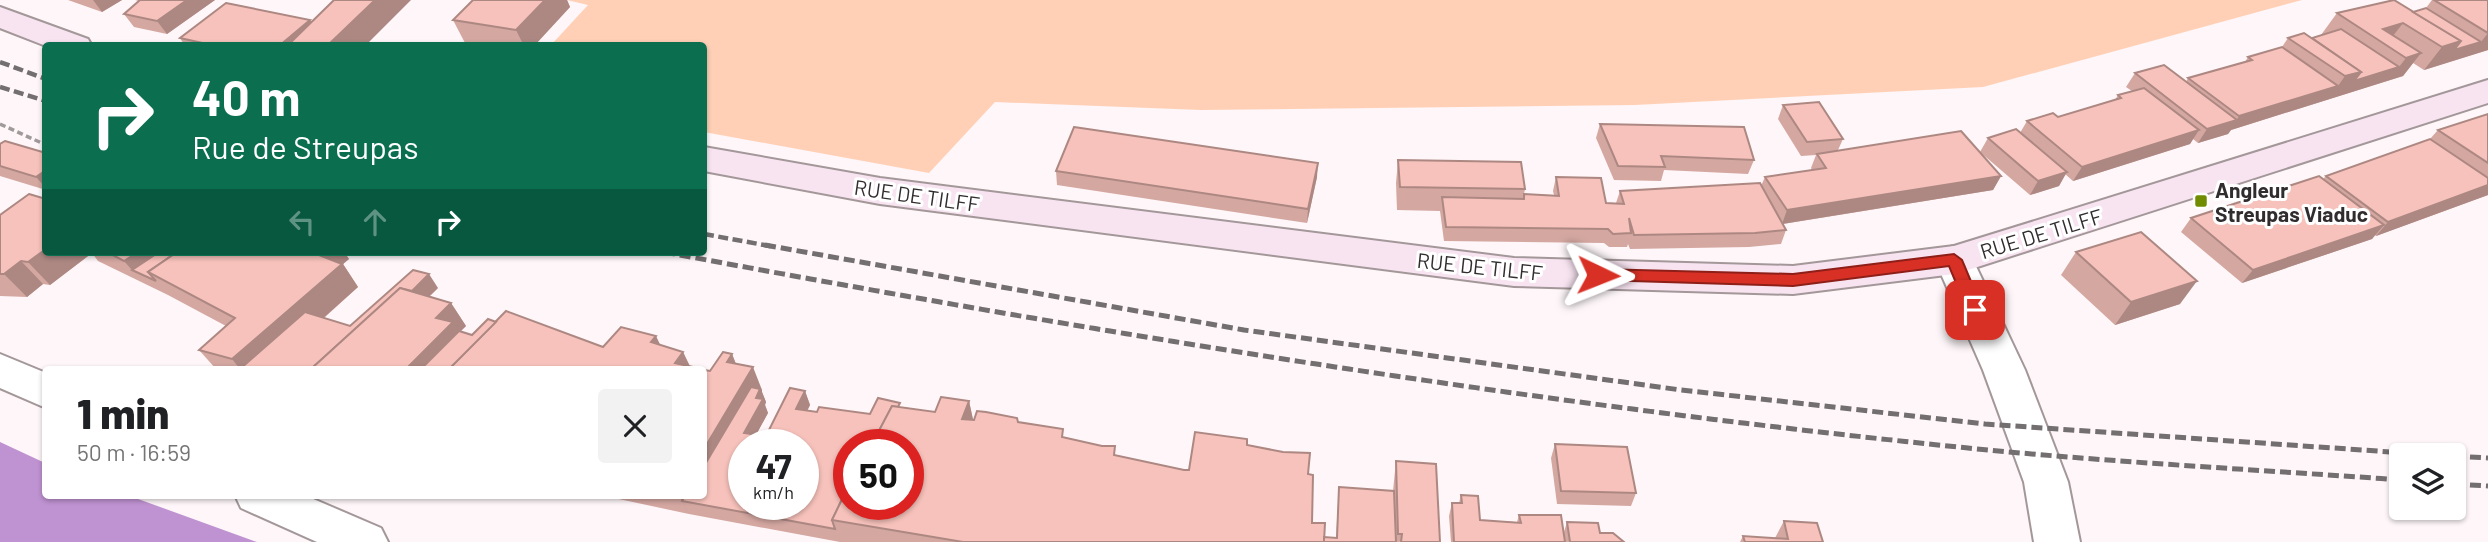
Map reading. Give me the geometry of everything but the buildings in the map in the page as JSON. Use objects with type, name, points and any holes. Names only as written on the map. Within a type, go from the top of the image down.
[{"type":"main road","points":[[0,18],[65,42]]},
{"type":"main road","name":"RUE DE TILFF","points":[[707,160],[880,191],[1514,272],[1793,280],[1954,260],[2277,160],[2488,91]]},
{"type":"street","points":[[1954,260],[2004,370],[2046,482],[2062,541]]},
{"type":"street","points":[[0,370],[42,390]]},
{"type":"street","points":[[266,499],[365,542]]},
{"type":"path","points":[[0,124],[42,143]]},
{"type":"shaded area","points":[[567,0],[2302,0],[1983,87],[1635,105],[1201,110],[995,102],[929,173],[707,133],[707,42],[554,42],[588,5]]},
{"type":"shaded area","points":[[0,442],[42,462],[42,499],[138,499],[257,542],[0,542]]},
{"type":"railway","points":[[0,62],[42,78]]},
{"type":"railway","points":[[0,87],[42,100]]},
{"type":"railway","points":[[707,235],[775,247]]},
{"type":"railway","points":[[765,245],[1244,330],[1681,390],[1985,424],[2389,452]]},
{"type":"railway","points":[[686,256],[1159,339],[1490,390],[1656,412],[1988,450],[2389,479]]},
{"type":"railway","points":[[2466,457],[2488,458]]},
{"type":"railway","points":[[2466,485],[2488,486]]},
{"type":"place","name":"Angleur Streupas Viaduc","points":[[2201,201]]},
{"type":"route","points":[[1598,275],[1793,280],[1954,260],[1975,310]]}]
